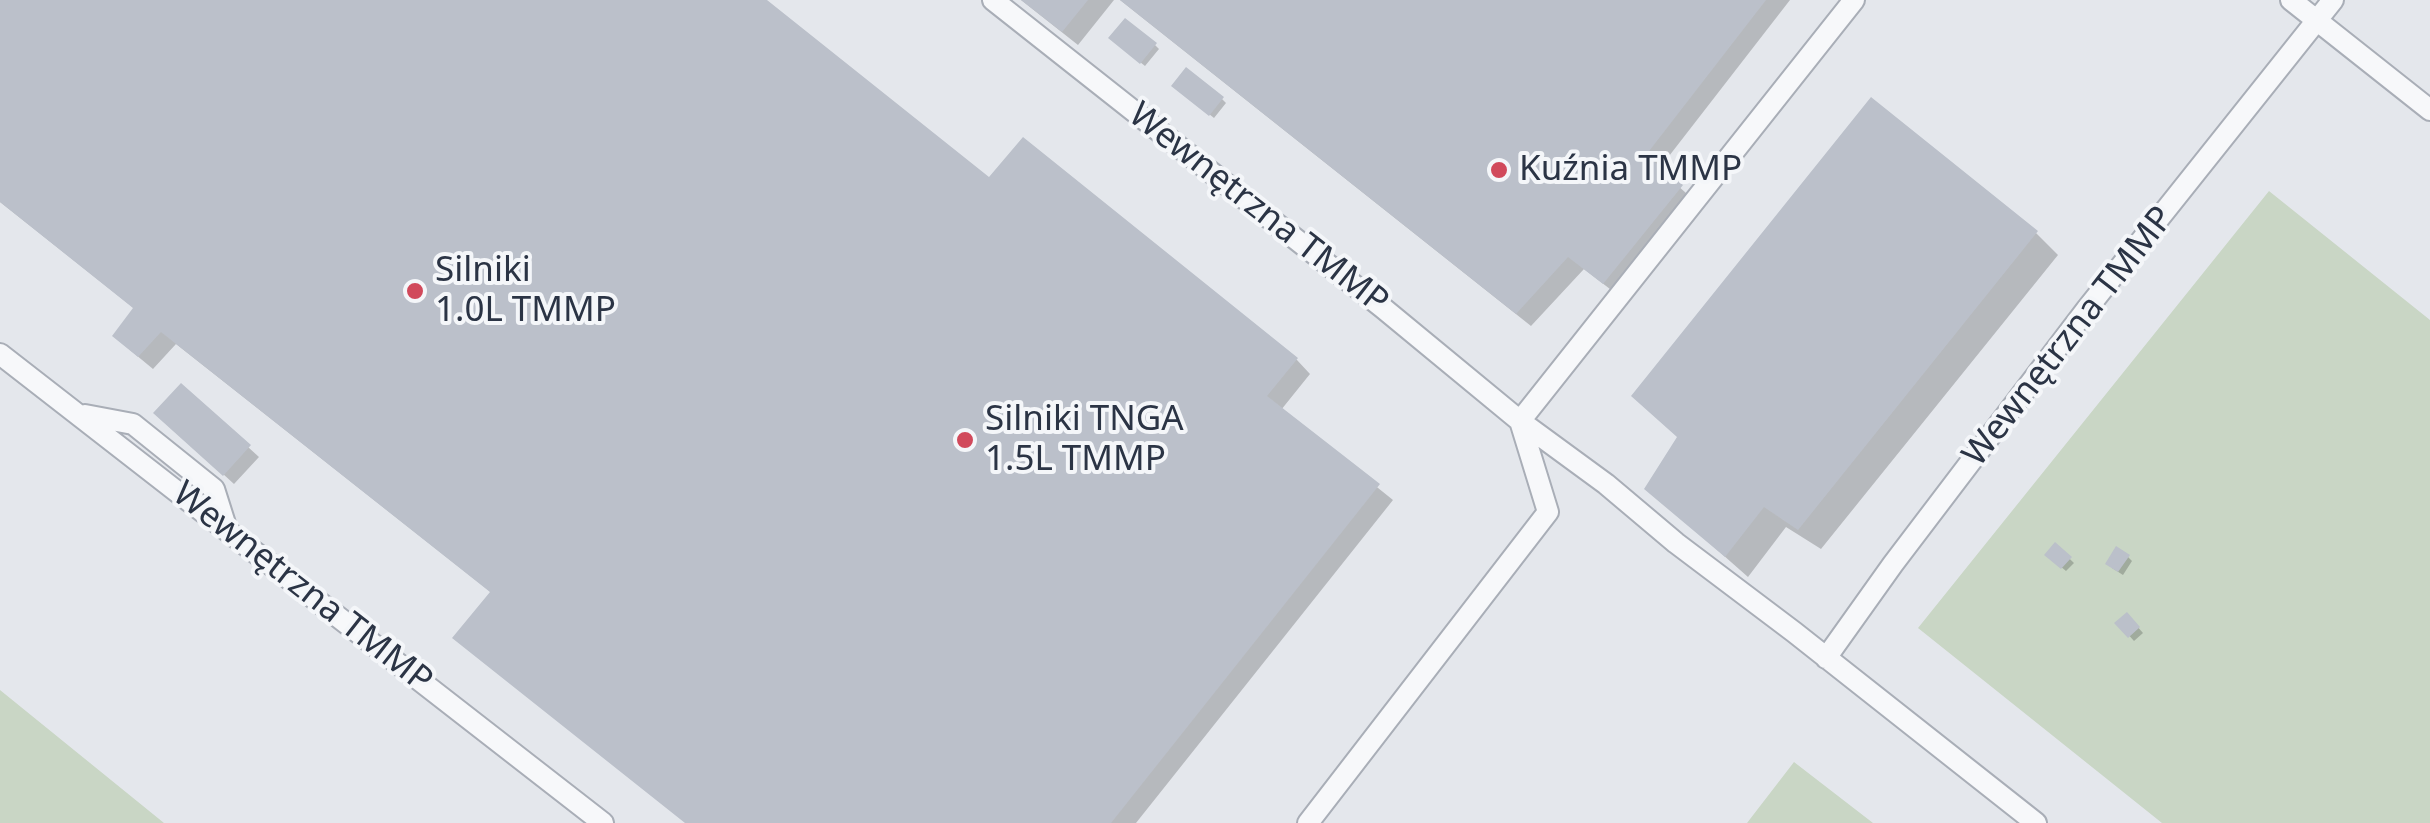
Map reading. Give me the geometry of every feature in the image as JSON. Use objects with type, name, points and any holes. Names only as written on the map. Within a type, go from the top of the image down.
[{"type":"lane","name":"Wewnętrzna TMMP","points":[[993,0],[1383,308],[1520,422],[1606,484],[2036,823]]},
{"type":"lane","points":[[1308,823],[1548,512],[1520,422],[1854,0]]},
{"type":"lane","points":[[2291,0],[2430,110]]},
{"type":"lane","name":"Wewnętrzna TMMP","points":[[1826,658],[2086,310],[2333,0]]},
{"type":"lane","name":"Wewnętrzna TMMP","points":[[0,354],[603,823]]},
{"type":"green space","points":[[2269,191],[2430,320],[2430,823],[2162,823],[1918,628]]},
{"type":"green space","points":[[0,690],[164,823],[0,823]]},
{"type":"green space","points":[[1794,762],[1873,823],[1747,823]]},
{"type":"building","points":[[0,0],[767,0],[989,177],[1023,137],[1298,358],[1267,396],[1380,484],[1111,823],[685,823],[452,638],[490,592],[161,332],[138,357],[112,336],[133,308],[0,202]]},
{"type":"building","points":[[1021,0],[1088,0],[1062,32]]},
{"type":"building","name":"Kuźnia TMMP","points":[[1120,0],[1766,0],[1646,155],[1683,185],[1603,284],[1568,257],[1516,314]]},
{"type":"building","points":[[1125,18],[1157,43],[1140,64],[1108,38]]},
{"type":"building","points":[[1186,67],[1224,97],[1209,116],[1171,86]]},
{"type":"building","points":[[1871,97],[2038,231],[1798,530],[1764,507],[1725,557],[1644,489],[1677,437],[1631,396]]},
{"type":"building","points":[[181,383],[251,445],[223,476],[153,413]]},
{"type":"building","points":[[2055,542],[2072,557],[2061,569],[2044,555]]},
{"type":"building","points":[[2116,546],[2130,555],[2118,572],[2105,564]]},
{"type":"building","points":[[2127,612],[2140,627],[2128,638],[2114,623]]},
{"type":"place","name":"Kuźnia TMMP","points":[[1499,170]]},
{"type":"place","name":"Silniki 1.0L TMMP","points":[[415,291]]},
{"type":"place","name":"Silniki TNGA 1.5L TMMP","points":[[965,440]]}]
